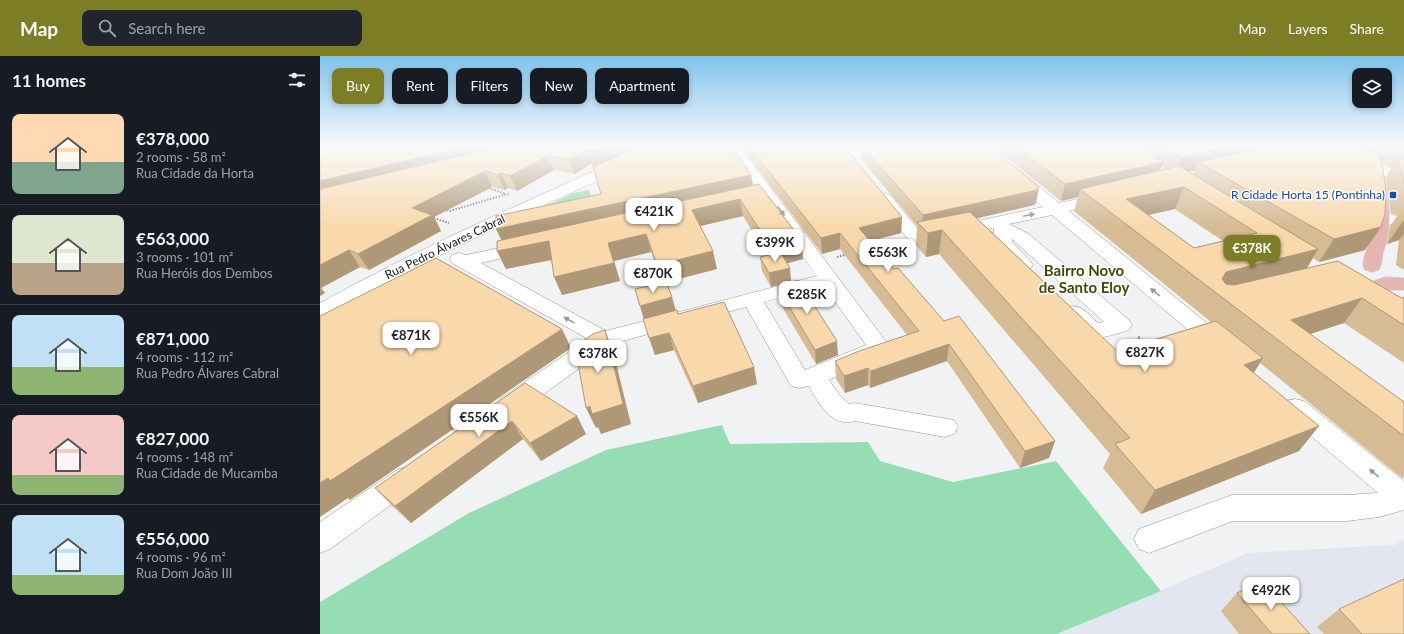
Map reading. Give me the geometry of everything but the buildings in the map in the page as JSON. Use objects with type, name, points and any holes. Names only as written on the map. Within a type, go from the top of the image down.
[{"type":"main road","points":[[1375,173],[1378,184],[1382,217],[1379,241],[1372,261],[1364,269],[1404,279]]},
{"type":"main road","points":[[1359,297],[1392,317],[1375,297],[1375,287],[1386,283],[1404,284]]},
{"type":"street","name":"Rua Pedro Álvares Cabral","points":[[320,312],[439,249],[604,173]]},
{"type":"street","points":[[748,173],[760,194],[830,278],[877,344],[876,348],[873,351],[816,376],[799,380],[752,300]]},
{"type":"street","points":[[1012,173],[1055,209],[1187,311],[1238,360]]},
{"type":"street","points":[[876,188],[917,239],[1000,225],[1055,209],[1121,194]]},
{"type":"street","points":[[1382,217],[1404,223]]},
{"type":"street","points":[[1000,225],[1003,243],[1037,276]]},
{"type":"street","points":[[1000,225],[1023,238],[1121,325]]},
{"type":"street","points":[[465,261],[541,244]]},
{"type":"street","points":[[439,249],[465,261],[604,339]]},
{"type":"street","points":[[491,418],[604,339],[830,278]]},
{"type":"street","points":[[1060,298],[1094,332],[1121,325]]},
{"type":"street","points":[[816,376],[825,394],[838,408],[846,413],[855,412],[945,428]]},
{"type":"street","points":[[1281,396],[1404,498]]},
{"type":"street","points":[[320,539],[428,463]]},
{"type":"street","points":[[1149,540],[1232,508],[1347,508],[1379,505],[1404,498]]},
{"type":"path","points":[[479,185],[513,195]]},
{"type":"path","points":[[442,208],[450,211],[507,194]]},
{"type":"path","points":[[431,216],[474,232]]},
{"type":"path","points":[[871,249],[917,239]]},
{"type":"path","points":[[817,261],[856,253]]},
{"type":"path","points":[[1121,325],[1146,343],[1153,341]]},
{"type":"shaded area","points":[[1404,540],[1404,634],[1059,634],[1248,553],[1394,545]]},
{"type":"green space","points":[[589,190],[594,209],[499,229],[573,193]]},
{"type":"green space","points":[[722,425],[730,444],[868,442],[880,461],[953,482],[1056,461],[1161,591],[1057,634],[320,634],[320,602],[469,513],[606,450]]},
{"type":"place","name":"R Cidade Horta 15 (Pontinha)","points":[[1393,195]]},
{"type":"district","name":"Bairro Novo de Santo Eloy","points":[[1084,280]]}]
